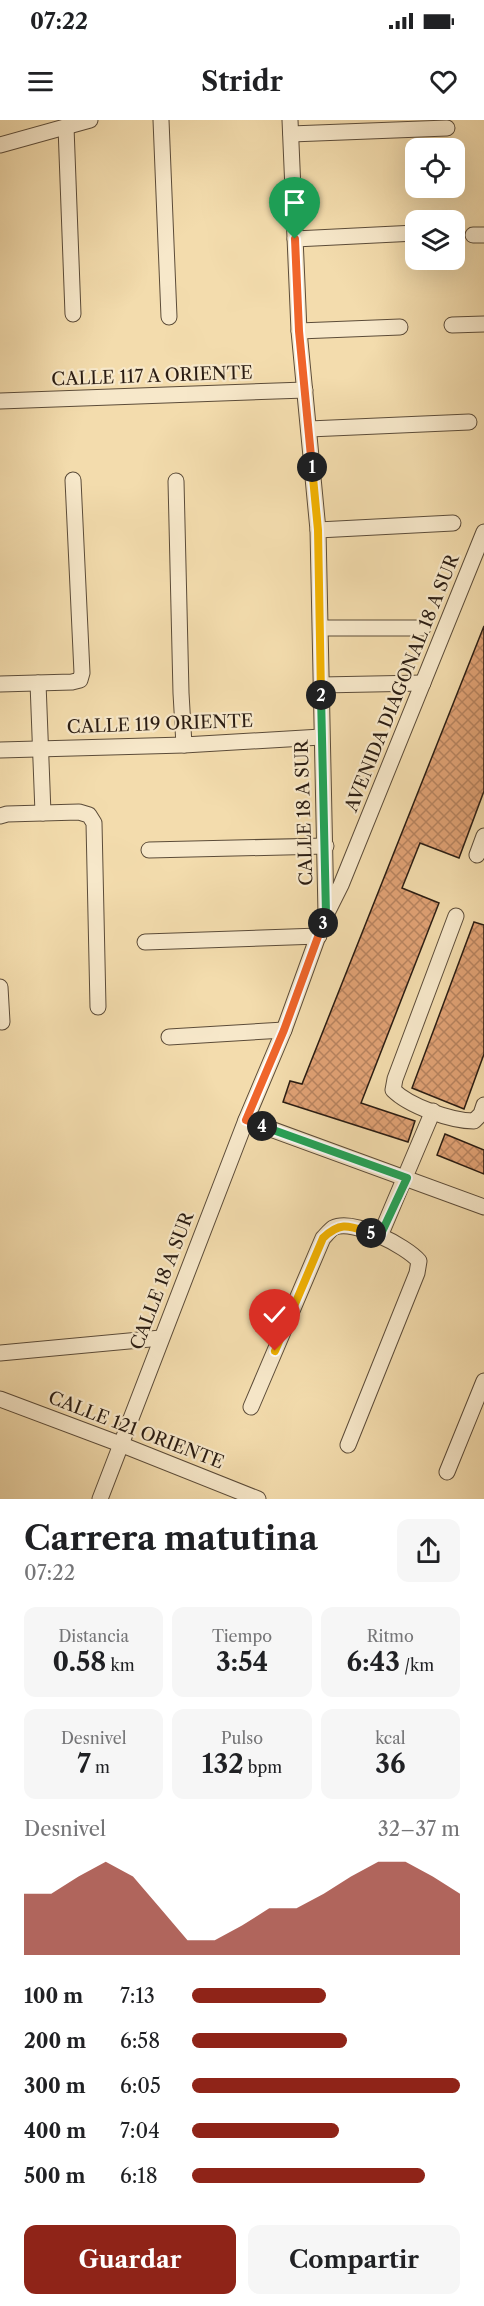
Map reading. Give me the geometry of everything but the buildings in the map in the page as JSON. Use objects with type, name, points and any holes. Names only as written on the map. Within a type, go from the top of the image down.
[{"type":"street","points":[[0,145],[90,120]]},
{"type":"street","points":[[161,120],[169,317]]},
{"type":"street","points":[[66,127],[73,314]]},
{"type":"street","points":[[291,127],[447,128]]},
{"type":"street","name":"CALLE 18 A SUR","points":[[100,1499],[246,1120],[284,1030],[326,914],[318,530],[299,331],[291,127]]},
{"type":"street","points":[[295,239],[405,234]]},
{"type":"street","points":[[452,325],[484,324]]},
{"type":"street","points":[[299,331],[400,327]]},
{"type":"street","name":"CALLE 117 A ORIENTE","points":[[0,401],[304,390]]},
{"type":"street","points":[[309,429],[469,422]]},
{"type":"street","points":[[0,684],[80,680],[82,673],[73,480]]},
{"type":"street","points":[[176,481],[184,745]]},
{"type":"street","points":[[318,530],[453,523]]},
{"type":"street","name":"AVENIDA DIAGONAL 18 A SUR","points":[[326,914],[341,885],[423,683],[477,571],[484,532]]},
{"type":"street","points":[[321,628],[423,628]]},
{"type":"street","points":[[38,683],[43,813]]},
{"type":"street","points":[[321,685],[423,683]]},
{"type":"street","name":"CALLE 119 ORIENTE","points":[[0,750],[40,747],[184,745],[321,737]]},
{"type":"street","points":[[0,816],[79,812],[89,815],[94,823],[98,1007]]},
{"type":"street","points":[[477,855],[484,836]]},
{"type":"street","points":[[149,850],[326,846]]},
{"type":"street","points":[[456,916],[395,1079],[393,1090],[402,1098],[461,1121],[474,1120],[481,1114],[484,1105]]},
{"type":"street","points":[[145,942],[319,936]]},
{"type":"street","points":[[0,987],[2,1022]]},
{"type":"street","points":[[169,1037],[284,1030]]},
{"type":"street","points":[[380,1236],[407,1178],[433,1111]]},
{"type":"street","points":[[246,1120],[484,1207]]},
{"type":"street","points":[[251,1407],[323,1238],[333,1228],[349,1226],[380,1236],[410,1251],[419,1261],[417,1273],[348,1445]]},
{"type":"street","points":[[0,1353],[161,1338]]},
{"type":"street","points":[[447,1472],[484,1381]]},
{"type":"street","name":"CALLE 121 ORIENTE","points":[[0,1399],[258,1499]]},
{"type":"route","points":[[275,1351],[323,1238],[333,1228],[349,1226],[380,1236],[407,1178],[246,1120],[284,1030],[326,914],[318,530],[299,331],[295,239]]}]
